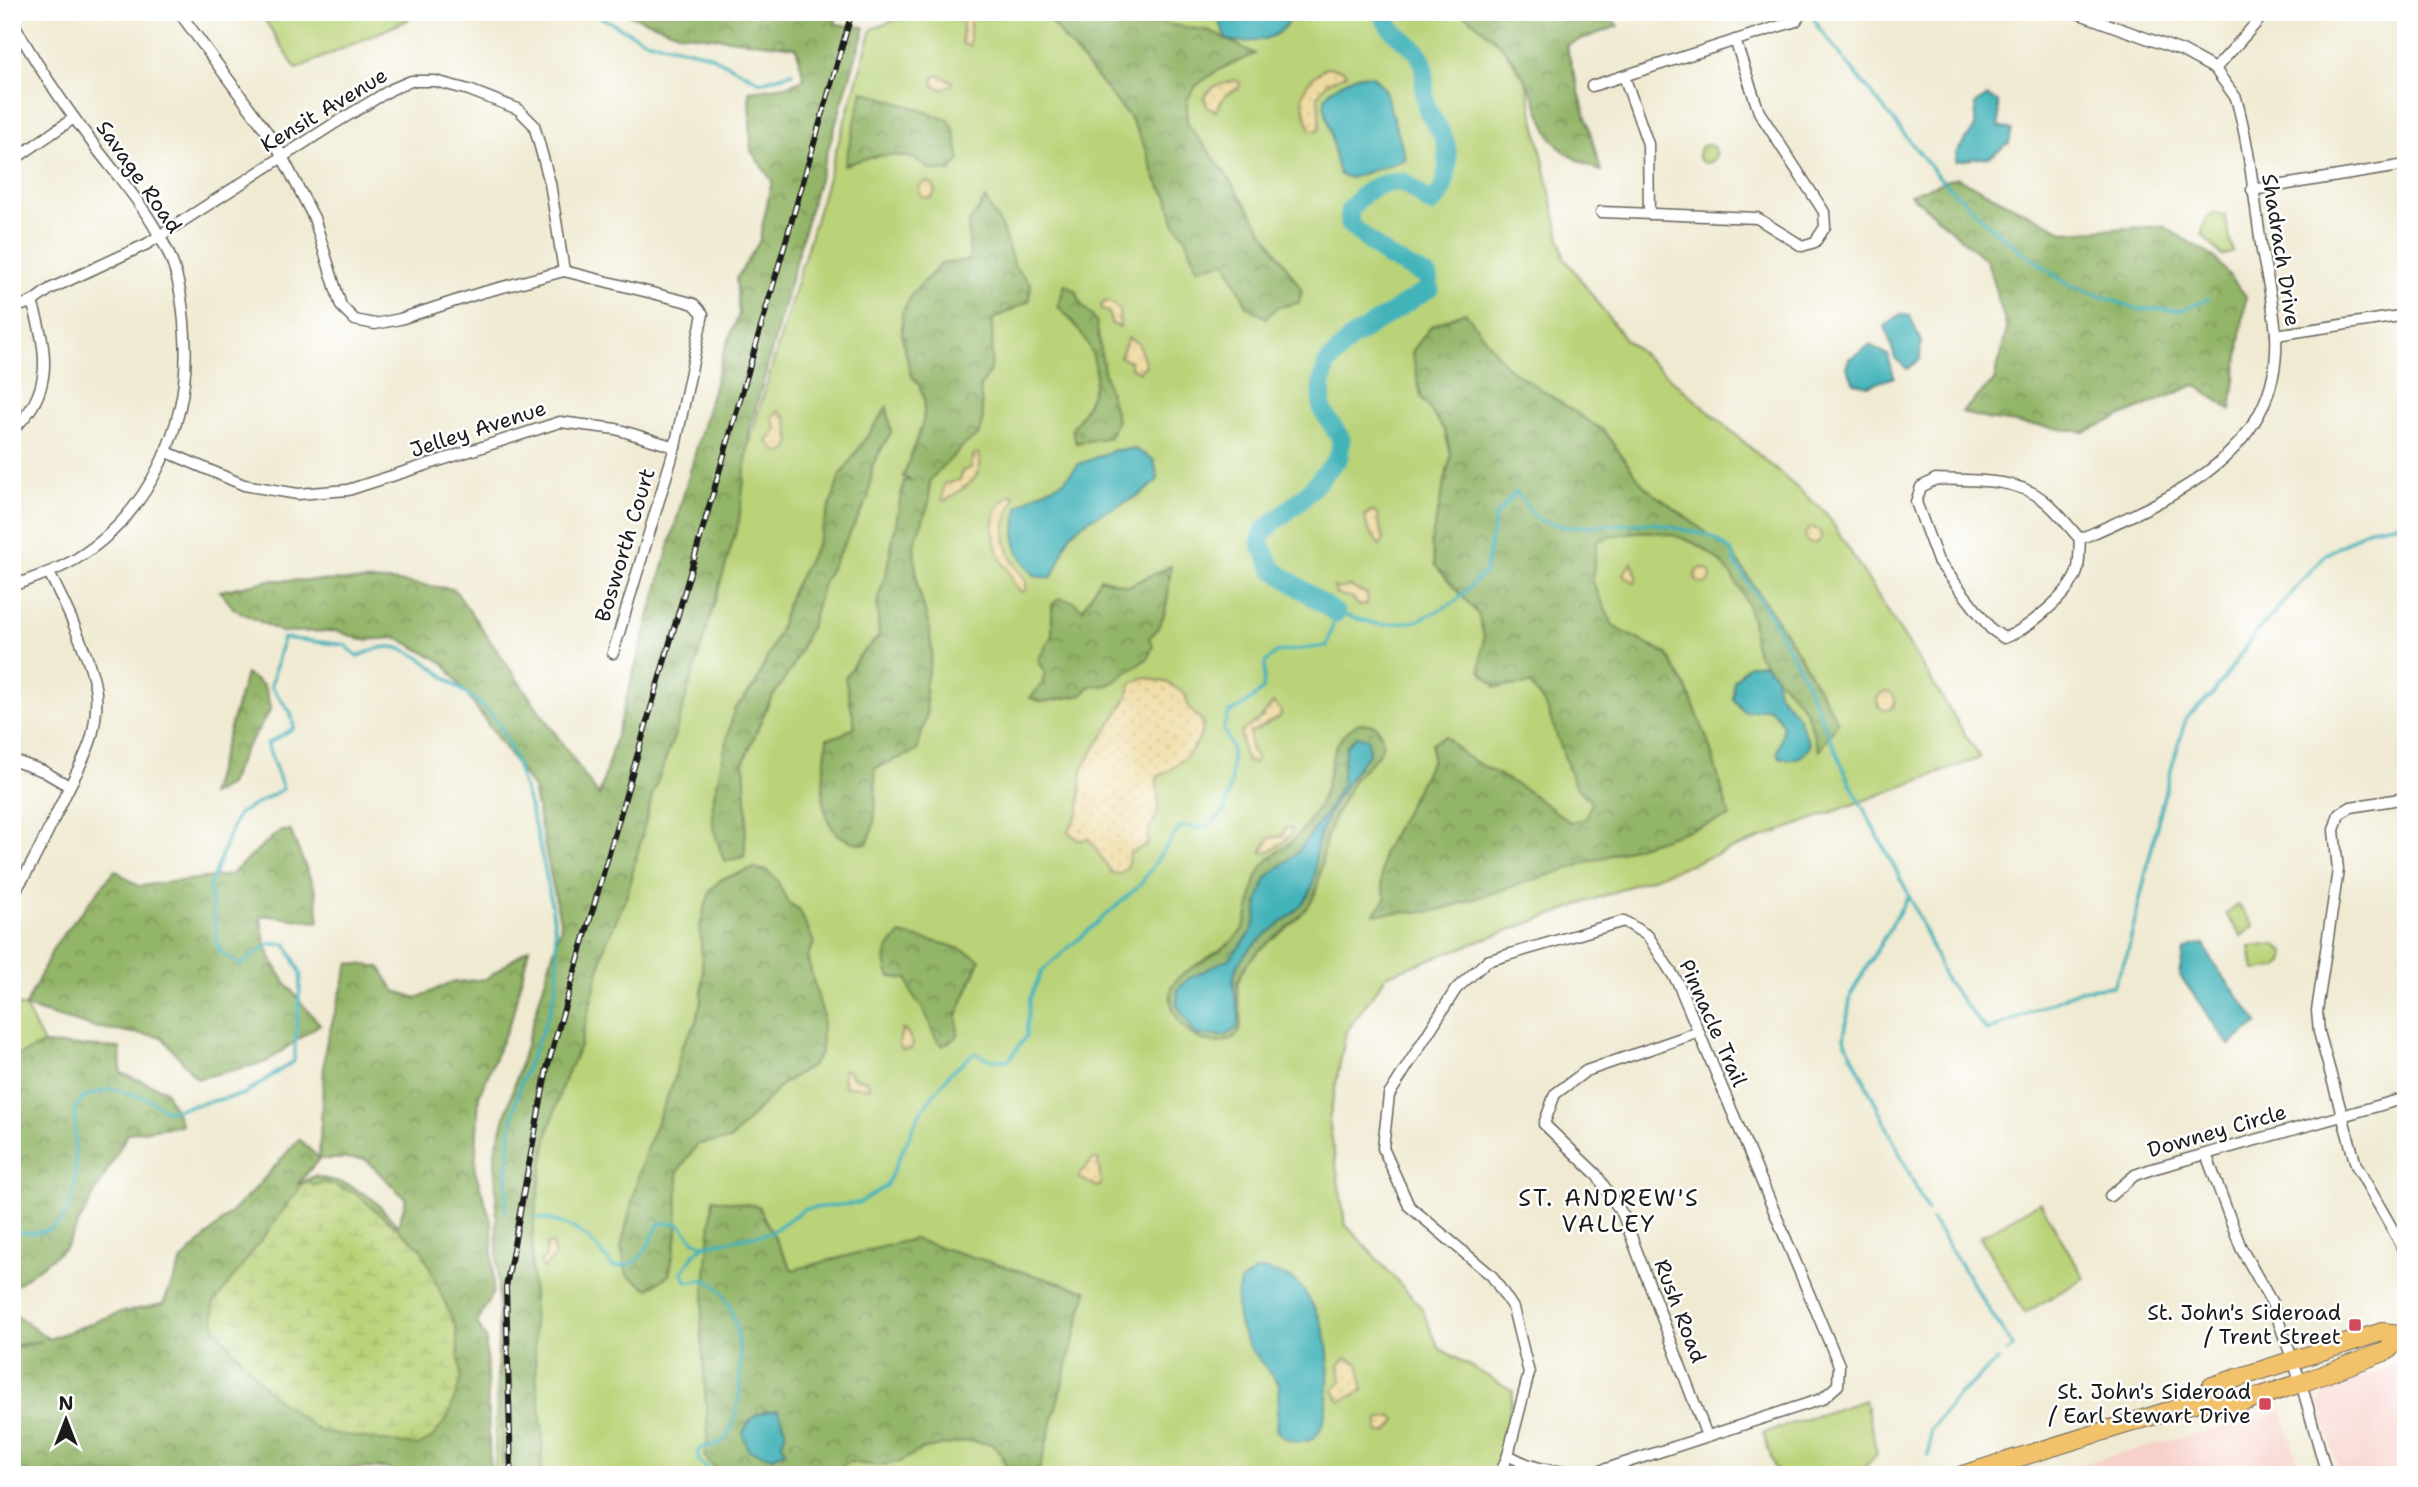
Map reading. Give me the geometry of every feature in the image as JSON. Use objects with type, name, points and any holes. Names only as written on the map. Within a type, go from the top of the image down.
[{"type":"main road","points":[[2201,1401],[2213,1386],[2382,1332],[2403,1332]]},
{"type":"main road","points":[[1962,1475],[2201,1401],[2227,1406],[2301,1384],[2387,1351],[2403,1332]]},
{"type":"street","points":[[179,12],[275,143],[314,218],[341,306],[355,320],[375,324],[400,319],[480,292],[564,271],[694,304],[703,314],[675,447]]},
{"type":"street","points":[[1592,86],[1797,21],[1802,12]]},
{"type":"street","name":"Shadrach Drive","points":[[2074,12],[2182,51],[2215,69],[2236,98],[2276,335],[2266,398],[2244,440],[2197,479],[2143,511],[2080,539]]},
{"type":"street","points":[[2215,69],[2266,12]]},
{"type":"street","name":"Savage Road","points":[[12,20],[74,118],[159,234],[177,275],[186,350],[181,411],[167,452],[142,492],[99,542],[77,558],[49,573],[12,586]]},
{"type":"street","points":[[1601,212],[1757,218],[1802,246],[1815,242],[1825,226],[1824,212],[1759,112],[1735,40]]},
{"type":"street","points":[[1624,76],[1648,144],[1649,214]]},
{"type":"street","name":"Kensit Avenue","points":[[12,308],[32,302],[50,289],[147,244],[392,89],[411,81],[435,81],[499,100],[518,109],[534,125],[550,183],[564,271]]},
{"type":"street","points":[[12,161],[74,118]]},
{"type":"street","points":[[2252,190],[2406,165]]},
{"type":"street","points":[[12,430],[31,411],[43,374],[45,350],[32,302]]},
{"type":"street","points":[[2276,335],[2406,315]]},
{"type":"street","name":"Jelley Avenue","points":[[167,452],[244,485],[299,494],[348,490],[560,422],[616,429],[675,447]]},
{"type":"street","name":"Bosworth Court","points":[[613,653],[675,447]]},
{"type":"street","points":[[1936,479],[2011,486],[2042,499],[2080,539],[2077,572],[2067,590],[2018,633],[2004,638],[1991,629],[1938,561],[1916,502],[1921,487],[1936,479]]},
{"type":"street","points":[[12,895],[25,877],[92,737],[96,691],[63,598],[49,573]]},
{"type":"street","points":[[12,760],[43,771],[69,786]]},
{"type":"street","points":[[2406,798],[2351,807],[2339,814],[2334,830],[2338,870],[2318,1011],[2319,1032],[2356,1165],[2406,1253]]},
{"type":"street","name":"Pinnacle Trail","points":[[1500,1475],[1508,1455],[1529,1373],[1513,1308],[1492,1276],[1409,1206],[1383,1148],[1389,1095],[1456,989],[1488,961],[1624,921],[1648,936],[1678,983],[1839,1365],[1838,1385],[1822,1399],[1594,1473],[1561,1473],[1529,1467],[1508,1455]]},
{"type":"street","name":"Rush Road","points":[[1699,1032],[1586,1071],[1555,1094],[1544,1124],[1596,1174],[1623,1215],[1707,1436]]},
{"type":"street","name":"Downey Circle","points":[[2110,1196],[2135,1175],[2406,1098]]},
{"type":"street","points":[[2206,1154],[2241,1248],[2266,1288],[2293,1359],[2327,1475]]},
{"type":"shaded area","points":[[2406,1361],[2406,1475],[2340,1475],[2319,1403],[2328,1389]]},
{"type":"shaded area","points":[[2282,1411],[2302,1475],[2055,1475],[2054,1471]]},
{"type":"green space","points":[[260,12],[408,12],[408,20],[296,69]]},
{"type":"green space","points":[[622,12],[838,12],[835,24],[865,27],[811,206],[750,429],[739,521],[675,734],[652,796],[627,895],[605,946],[580,1046],[563,1083],[547,1138],[533,1226],[532,1273],[536,1374],[543,1433],[541,1475],[502,1475],[495,1151],[561,926],[533,788],[444,663],[398,638],[361,640],[338,631],[281,632],[234,609],[220,591],[271,580],[390,581],[454,589],[599,796],[723,354],[739,314],[736,279],[759,242],[772,181],[751,151],[749,91],[786,86],[804,79],[796,47],[678,33]]},
{"type":"green space","points":[[916,12],[1460,12],[1494,36],[1526,81],[1564,257],[1624,338],[1826,513],[1980,758],[1387,975],[1346,1032],[1329,1120],[1345,1224],[1421,1307],[1439,1348],[1513,1391],[1499,1475],[495,1475],[499,1286],[872,29]]},
{"type":"green space","points":[[1460,12],[1606,12],[1618,26],[1566,45],[1601,171],[1581,162],[1557,145],[1513,60],[1489,34]]},
{"type":"green space","points":[[1096,13],[1210,31],[1255,54],[1218,70],[1197,85],[1187,100],[1187,123],[1223,170],[1302,290],[1299,303],[1278,307],[1266,318],[1247,306],[1226,262],[1197,268],[1187,240],[1174,222],[1168,198],[1155,178],[1146,150],[1131,119],[1047,18]]},
{"type":"green space","points":[[863,91],[948,119],[954,130],[960,160],[950,171],[930,170],[912,158],[889,155],[866,158],[844,166]]},
{"type":"green space","points":[[1707,145],[1713,148],[1716,154],[1713,160],[1707,163],[1701,160],[1698,154],[1701,148]]},
{"type":"green space","points":[[1956,177],[2064,232],[2163,226],[2215,258],[2246,296],[2231,410],[2195,385],[2084,432],[1986,419],[1962,412],[1994,381],[2007,329],[1987,261],[1910,194]]},
{"type":"green space","points":[[985,199],[1000,224],[1015,267],[1031,284],[1029,301],[993,319],[991,363],[986,379],[980,386],[983,418],[979,435],[964,445],[930,480],[929,503],[914,545],[917,584],[929,626],[932,654],[925,686],[927,714],[917,751],[875,768],[875,816],[867,844],[849,840],[836,832],[828,820],[824,806],[824,772],[827,738],[841,735],[855,726],[845,678],[859,656],[879,636],[877,603],[887,569],[904,481],[912,481],[903,477],[923,422],[925,400],[911,375],[902,338],[902,313],[912,294],[941,264],[970,260],[968,225]]},
{"type":"green space","points":[[2214,213],[2225,215],[2233,252],[2222,256],[2202,234],[2205,220]]},
{"type":"green space","points":[[1065,284],[1076,291],[1081,304],[1096,321],[1104,371],[1117,420],[1110,437],[1076,443],[1072,429],[1091,394],[1095,365],[1084,337],[1058,306]]},
{"type":"green space","points":[[1465,312],[1507,367],[1604,431],[1644,486],[1731,551],[1796,649],[1838,722],[1819,751],[1805,710],[1759,655],[1754,644],[1752,620],[1743,595],[1730,573],[1713,556],[1694,543],[1672,535],[1648,532],[1623,534],[1597,541],[1592,581],[1614,627],[1667,654],[1688,691],[1708,741],[1730,817],[1436,911],[1374,914],[1386,899],[1381,882],[1383,853],[1432,760],[1432,743],[1445,736],[1464,755],[1526,790],[1570,822],[1586,819],[1591,802],[1574,784],[1547,708],[1530,684],[1496,687],[1480,671],[1484,636],[1478,614],[1435,565],[1431,541],[1451,455],[1445,431],[1421,397],[1412,352],[1431,326]]},
{"type":"green space","points":[[887,407],[891,432],[873,464],[868,499],[823,583],[812,623],[792,668],[769,702],[744,761],[747,814],[744,857],[724,861],[713,827],[713,800],[734,710],[755,685],[779,631],[791,593],[817,544],[840,476]]},
{"type":"green space","points":[[1171,566],[1164,615],[1149,638],[1153,646],[1148,658],[1109,685],[1088,687],[1083,695],[1042,702],[1030,698],[1042,684],[1045,672],[1038,660],[1052,635],[1052,605],[1059,598],[1072,601],[1083,609],[1100,578],[1128,586]]},
{"type":"green space","points":[[246,674],[264,686],[271,709],[243,753],[229,785],[210,795]]},
{"type":"green space","points":[[1359,723],[1375,725],[1381,733],[1382,747],[1379,754],[1353,781],[1329,829],[1315,894],[1304,911],[1255,955],[1240,976],[1237,990],[1241,1018],[1239,1033],[1227,1041],[1215,1043],[1202,1040],[1191,1034],[1174,1013],[1172,987],[1184,973],[1237,936],[1247,919],[1254,884],[1260,870],[1270,858],[1295,838],[1310,819],[1324,792],[1340,740]]},
{"type":"green space","points":[[290,830],[316,892],[319,922],[261,915],[263,931],[280,975],[320,1024],[266,1062],[197,1079],[162,1037],[93,1027],[25,1007],[55,945],[115,870],[138,886],[230,875],[278,832]]},
{"type":"green space","points":[[754,868],[767,871],[777,880],[788,903],[799,909],[814,943],[807,957],[823,1015],[821,1052],[813,1065],[782,1084],[730,1140],[698,1144],[678,1171],[677,1235],[669,1275],[649,1289],[627,1275],[621,1248],[648,1144],[674,1080],[682,1046],[695,1024],[701,1003],[703,976],[700,927],[704,910],[711,889],[722,879]]},
{"type":"green space","points":[[2238,905],[2254,926],[2241,936],[2226,914]]},
{"type":"green space","points":[[901,934],[952,946],[980,960],[957,1016],[958,1036],[943,1046],[913,994],[908,979],[890,977],[887,970],[886,954]]},
{"type":"green space","points":[[2276,944],[2285,953],[2283,963],[2276,968],[2254,970],[2250,947]]},
{"type":"green space","points":[[529,948],[512,1017],[479,1096],[475,1170],[492,1224],[493,1292],[477,1323],[486,1339],[490,1475],[394,1475],[386,1468],[251,1470],[251,1475],[12,1475],[12,1348],[42,1341],[12,1346],[12,1312],[49,1339],[118,1313],[163,1304],[182,1260],[253,1191],[299,1139],[319,1158],[325,1048],[349,963],[380,967],[395,991],[417,998],[450,983],[486,979]],"holes":[[[319,1159],[365,1159],[406,1199],[398,1226],[373,1199],[347,1184],[314,1176],[297,1185]]]},
{"type":"green space","points":[[12,1004],[25,1007],[44,1044],[12,1058]]},
{"type":"green space","points":[[44,1044],[120,1048],[121,1073],[165,1090],[182,1125],[128,1133],[65,1248],[12,1288],[12,1058]]},
{"type":"green space","points":[[305,1181],[314,1186],[324,1182],[355,1193],[421,1248],[456,1328],[461,1379],[448,1417],[432,1438],[418,1446],[319,1431],[273,1396],[215,1328],[213,1305]]},
{"type":"green space","points":[[713,1199],[758,1206],[792,1270],[913,1239],[1087,1291],[1040,1468],[1029,1474],[1006,1466],[1001,1454],[992,1444],[966,1441],[921,1450],[900,1462],[876,1466],[849,1462],[824,1475],[791,1472],[721,1475],[704,1456],[708,1437],[701,1328]]},
{"type":"green space","points":[[2040,1202],[2084,1278],[2025,1313],[1980,1237]]},
{"type":"green space","points":[[1865,1400],[1877,1454],[1861,1471],[1850,1475],[1777,1475],[1763,1433]]},
{"type":"sand","points":[[960,12],[968,12],[970,16],[970,46],[962,43],[963,24],[958,15]]},
{"type":"sand","points":[[1327,67],[1343,70],[1347,74],[1327,83],[1318,96],[1320,126],[1318,130],[1311,130],[1304,109],[1303,93],[1310,80]]},
{"type":"sand","points":[[938,75],[952,81],[952,85],[942,90],[934,86],[933,79]]},
{"type":"sand","points":[[1235,80],[1240,83],[1239,89],[1226,94],[1216,111],[1208,108],[1204,98],[1210,89]]},
{"type":"sand","points":[[927,182],[933,184],[933,196],[927,198],[921,196],[919,190],[921,184]]},
{"type":"sand","points":[[1108,301],[1119,309],[1120,327],[1112,324],[1108,312],[1101,309],[1101,304]]},
{"type":"sand","points":[[1128,338],[1138,343],[1146,365],[1139,372],[1130,367],[1130,361],[1120,357]]},
{"type":"sand","points":[[778,411],[786,417],[791,441],[787,451],[778,453],[767,441],[777,430],[772,418]]},
{"type":"sand","points":[[974,454],[979,454],[980,463],[976,476],[958,492],[945,501],[942,500],[944,484],[960,480],[962,471],[971,468]]},
{"type":"sand","points":[[1013,494],[1015,499],[1005,531],[1008,551],[1026,580],[1026,590],[1021,592],[1002,561],[994,529],[994,518],[998,509],[1004,500]]},
{"type":"sand","points":[[1371,511],[1377,513],[1383,540],[1380,546],[1367,527],[1365,515]]},
{"type":"sand","points":[[1810,528],[1816,528],[1821,536],[1819,542],[1810,544],[1805,539],[1805,533]]},
{"type":"sand","points":[[1632,562],[1637,576],[1635,583],[1623,574]]},
{"type":"sand","points":[[1703,568],[1709,570],[1709,582],[1703,584],[1697,582],[1695,576],[1697,570]]},
{"type":"sand","points":[[1348,586],[1367,594],[1367,604],[1359,606],[1352,598],[1336,594],[1334,587],[1341,589]]},
{"type":"sand","points":[[1144,677],[1168,683],[1185,694],[1189,708],[1203,722],[1202,731],[1188,755],[1157,777],[1158,810],[1150,826],[1147,845],[1130,853],[1127,868],[1120,874],[1112,873],[1089,839],[1079,840],[1068,832],[1079,811],[1082,769],[1127,698],[1131,684]]},
{"type":"sand","points":[[1886,692],[1892,695],[1895,701],[1892,707],[1886,710],[1880,707],[1877,701],[1880,695]]},
{"type":"sand","points":[[1273,703],[1280,709],[1281,716],[1250,733],[1250,749],[1257,758],[1254,763],[1247,762],[1241,732],[1260,719]]},
{"type":"sand","points":[[1286,827],[1292,829],[1284,842],[1270,851],[1261,852],[1270,838],[1282,836]]},
{"type":"sand","points":[[902,1029],[907,1032],[913,1044],[911,1049],[903,1050],[899,1045]]},
{"type":"sand","points":[[846,1069],[853,1077],[867,1081],[870,1088],[844,1086],[843,1070]]},
{"type":"sand","points":[[1094,1159],[1098,1159],[1101,1184],[1097,1187],[1079,1178],[1080,1173]]},
{"type":"sand","points":[[552,1243],[555,1256],[543,1269],[540,1261],[546,1257],[546,1245]]},
{"type":"sand","points":[[1346,1358],[1359,1364],[1363,1390],[1340,1402],[1334,1390],[1341,1381],[1339,1365]]},
{"type":"sand","points":[[1392,1416],[1396,1421],[1387,1432],[1378,1433],[1378,1419]]},
{"type":"water","points":[[1242,12],[1290,12],[1283,29],[1266,39],[1244,42],[1226,39],[1218,17]]},
{"type":"water","points":[[1359,75],[1373,76],[1384,88],[1406,159],[1351,178],[1340,175],[1337,167],[1325,101],[1333,89]]},
{"type":"water","points":[[1988,96],[1998,102],[1999,126],[2012,130],[2009,143],[1989,157],[1956,161],[1956,153],[1975,127],[1975,104]]},
{"type":"water","points":[[1901,314],[1910,316],[1921,342],[1920,359],[1907,369],[1895,358],[1885,326]]},
{"type":"water","points":[[1870,345],[1888,355],[1894,377],[1868,386],[1854,383],[1846,367],[1849,359]]},
{"type":"water","points":[[1135,449],[1154,460],[1158,479],[1128,501],[1085,522],[1070,535],[1050,578],[1035,576],[1022,559],[1016,544],[1018,507],[1033,496],[1064,481],[1079,464],[1114,450]]},
{"type":"water","points":[[1764,664],[1776,676],[1778,693],[1798,716],[1810,746],[1798,758],[1780,758],[1777,751],[1783,727],[1779,717],[1768,708],[1744,712],[1733,699],[1734,681],[1749,665]]},
{"type":"water","points":[[1356,736],[1368,739],[1369,754],[1344,786],[1322,828],[1309,894],[1291,915],[1257,942],[1239,963],[1233,983],[1239,1015],[1237,1028],[1225,1036],[1196,1035],[1177,1005],[1178,989],[1188,979],[1230,958],[1250,934],[1256,920],[1259,897],[1268,876],[1297,853],[1327,812],[1341,785],[1346,747]]},
{"type":"water","points":[[2204,944],[2212,961],[2258,1023],[2229,1045],[2179,974],[2184,951],[2194,945]]},
{"type":"water","points":[[1267,1270],[1297,1283],[1311,1302],[1324,1330],[1328,1367],[1325,1413],[1318,1433],[1308,1441],[1290,1440],[1276,1430],[1279,1384],[1251,1349],[1240,1326],[1237,1298],[1240,1282],[1255,1271]]},
{"type":"water","points":[[778,1410],[786,1430],[782,1444],[785,1451],[773,1457],[748,1450],[743,1433],[749,1422],[761,1413]]},
{"type":"waterway","points":[[591,12],[644,40],[707,54],[761,82],[792,73]]},
{"type":"waterway","points":[[1336,613],[1273,569],[1260,543],[1263,532],[1306,495],[1339,457],[1341,439],[1322,410],[1321,388],[1326,365],[1350,339],[1430,288],[1428,277],[1388,257],[1350,225],[1349,211],[1372,188],[1386,183],[1404,182],[1431,204],[1441,191],[1446,173],[1446,146],[1426,105],[1421,57],[1388,24],[1384,18],[1386,12]]},
{"type":"waterway","points":[[1811,12],[1819,28],[1937,175],[2001,236],[2067,284],[2137,309],[2182,310],[2208,299]]},
{"type":"waterway","points":[[536,1217],[572,1227],[588,1239],[613,1267],[632,1264],[638,1259],[660,1223],[680,1224],[693,1240],[705,1245],[770,1233],[804,1209],[859,1203],[886,1186],[921,1111],[951,1072],[975,1053],[992,1060],[1009,1060],[1026,1036],[1030,998],[1042,971],[1140,885],[1180,827],[1205,828],[1224,812],[1231,783],[1232,749],[1223,728],[1229,712],[1240,708],[1263,690],[1265,663],[1277,652],[1327,646],[1336,613],[1381,625],[1417,621],[1455,602],[1486,570],[1495,517],[1516,492],[1538,520],[1566,527],[1654,523],[1711,536],[1731,551],[1738,567],[1772,618],[1801,671],[1849,781],[1909,895],[1851,994],[1844,1038],[1927,1210]]},
{"type":"waterway","points":[[1909,895],[1946,981],[1987,1031],[2080,990],[2113,986],[2127,955],[2164,795],[2186,718],[2212,695],[2255,634],[2325,555],[2370,528],[2406,522]]},
{"type":"waterway","points":[[12,1232],[46,1230],[65,1215],[75,1191],[75,1107],[86,1096],[112,1089],[146,1098],[168,1111],[244,1094],[294,1061],[301,974],[286,944],[270,944],[240,965],[219,951],[209,888],[238,814],[283,789],[267,744],[294,728],[291,713],[271,686],[283,638],[345,645],[357,656],[384,647],[407,651],[424,661],[485,709],[499,725],[510,747],[541,851],[558,958],[554,996],[516,1101],[509,1149],[506,1212]]},
{"type":"waterway","points":[[1932,1220],[2013,1347],[2007,1352]]},
{"type":"waterway","points":[[705,1245],[694,1254],[682,1273],[687,1282],[706,1280],[721,1291],[737,1330],[740,1354],[738,1403],[733,1423],[723,1441],[698,1451],[698,1460],[715,1475]]},
{"type":"waterway","points":[[1929,1455],[1930,1430],[1956,1398],[1998,1360]]},
{"type":"railway","points":[[511,1475],[506,1287],[547,1068],[852,12]]},
{"type":"place","name":"St. John's Sideroad / Trent Street","points":[[2355,1325]]},
{"type":"place","name":"St. John's Sideroad / Earl Stewart Drive","points":[[2265,1404]]},
{"type":"district","name":"ST. ANDREW'S VALLEY","points":[[1609,1211]]}]
